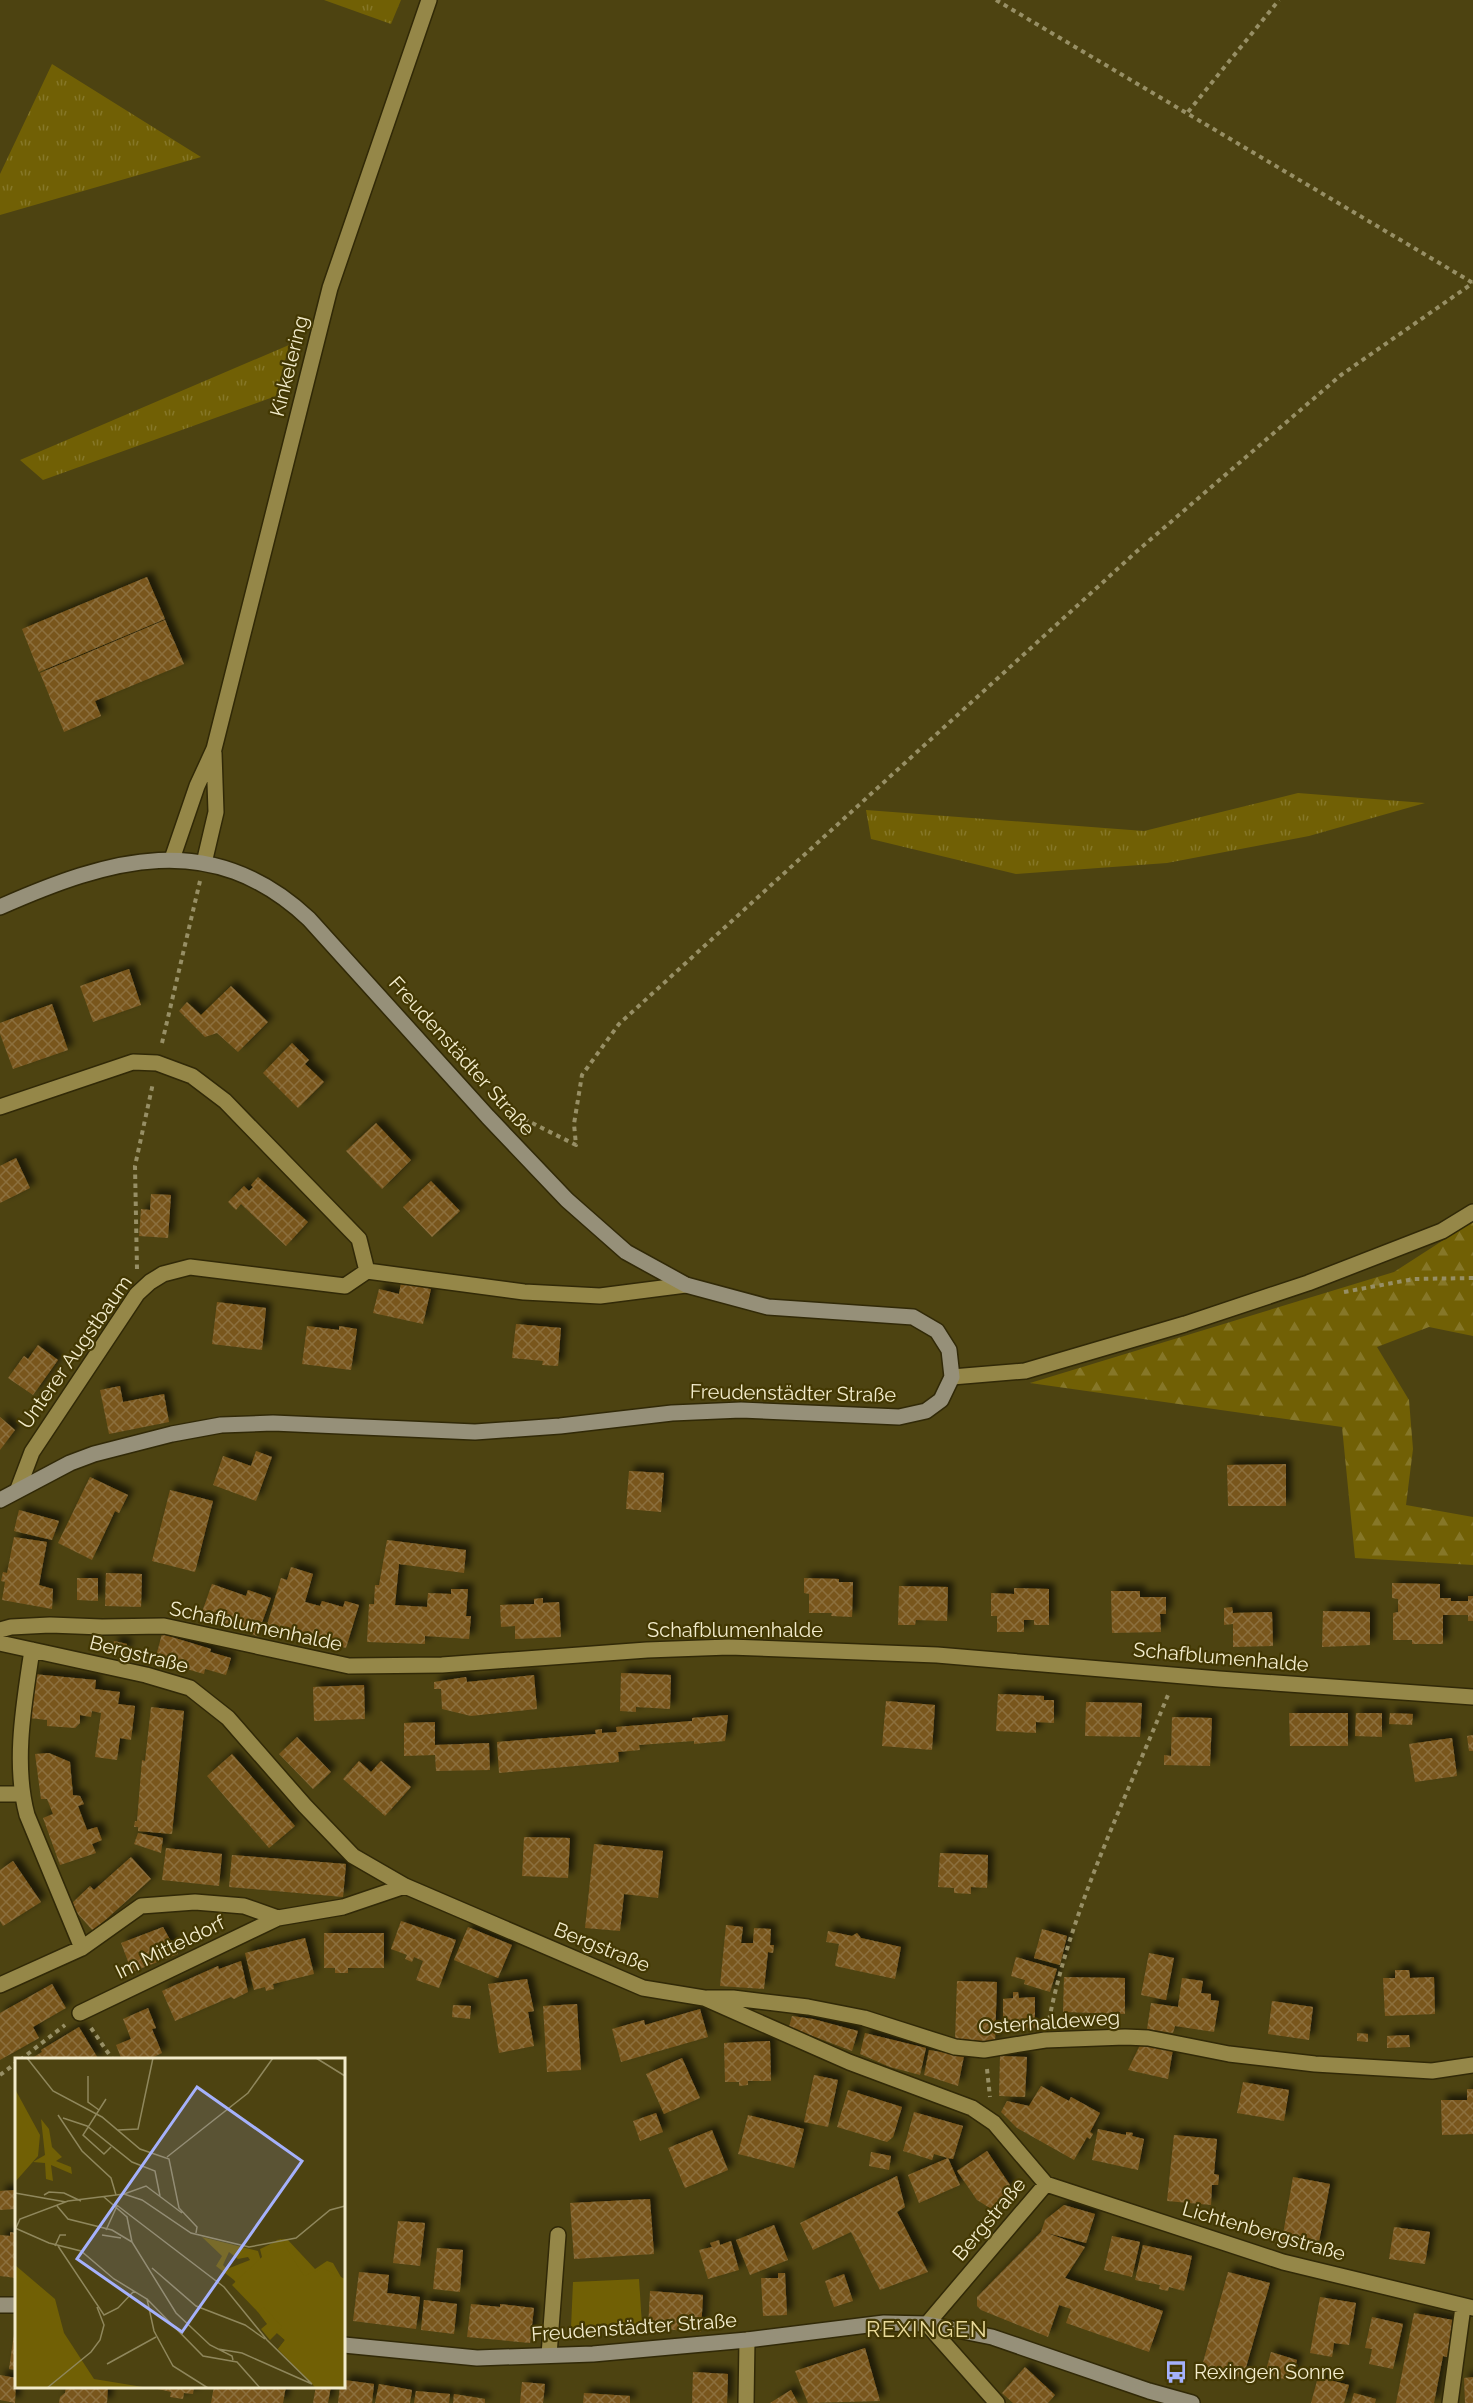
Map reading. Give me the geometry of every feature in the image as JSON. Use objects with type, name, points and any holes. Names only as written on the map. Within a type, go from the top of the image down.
[{"type":"street","name":"Kinkelering","points":[[172,859],[197,786],[214,750],[330,288],[429,0]]},
{"type":"street","name":"Kinkelering","points":[[204,863],[216,812],[214,750]]},
{"type":"street","name":"Freudenstädter Straße","points":[[0,907],[57,882],[123,863],[172,859],[204,863],[236,872],[272,889],[309,919],[488,1117],[567,1200],[626,1252],[686,1285],[768,1307],[913,1317],[937,1331],[949,1350],[952,1377],[941,1400],[926,1411],[899,1416],[741,1410],[672,1413],[561,1426],[475,1432],[273,1423],[221,1425],[172,1434],[94,1454],[70,1463],[0,1500]]},
{"type":"street","points":[[0,1107],[133,1062],[157,1063],[192,1076],[210,1088],[235,1111],[359,1239],[367,1271],[524,1292],[600,1296],[686,1285]]},
{"type":"street","points":[[952,1377],[1025,1371],[1185,1324],[1331,1275],[1442,1231],[1473,1212]]},
{"type":"street","name":"Unterer Augstbaum","points":[[18,1489],[32,1452],[137,1294],[150,1282],[163,1274],[190,1267],[345,1286],[367,1271]]},
{"type":"street","name":"Schafblumenhalde","points":[[0,1630],[11,1627],[50,1625],[164,1626],[349,1666],[442,1665],[647,1650],[729,1647],[937,1655],[1473,1697]]},
{"type":"street","name":"Bergstraße","points":[[0,1643],[146,1675],[190,1688],[228,1718],[305,1806],[354,1856],[405,1886],[643,1988],[704,1998],[849,2062],[972,2109],[994,2123],[1046,2184],[927,2324]]},
{"type":"street","points":[[32,1650],[22,1716],[21,1794],[36,1838],[82,1948]]},
{"type":"street","points":[[0,1794],[21,1794]]},
{"type":"street","name":"Im Mitteldorf","points":[[80,2013],[278,1918],[344,1907],[405,1886]]},
{"type":"street","name":"Im Mitteldorf","points":[[0,1985],[82,1948],[141,1906],[195,1902],[234,1905],[244,1906],[278,1918]]},
{"type":"street","name":"Osterhaldeweg","points":[[704,1998],[734,1998],[808,2007],[864,2018],[955,2047],[984,2050],[1045,2040],[1148,2038],[1228,2054],[1315,2064],[1432,2071],[1473,2065]]},
{"type":"street","name":"Lichtenbergstraße","points":[[1046,2184],[1283,2262],[1468,2307]]},
{"type":"street","points":[[549,2355],[558,2235]]},
{"type":"street","points":[[1450,2403],[1468,2307]]},
{"type":"street","name":"Freudenstädter Straße","points":[[345,2345],[477,2358],[593,2354],[747,2340],[884,2323],[927,2324],[992,2337],[1149,2391],[1192,2403]]},
{"type":"street","points":[[927,2324],[997,2403]]},
{"type":"street","points":[[746,2403],[747,2340]]},
{"type":"path","points":[[488,1117],[516,1115],[576,1145],[574,1124],[582,1075],[619,1024],[1136,552],[1341,375],[1473,283],[996,0]]},
{"type":"path","points":[[1188,112],[1279,0]]},
{"type":"path","points":[[137,1294],[135,1166],[204,863]]},
{"type":"path","points":[[1045,2040],[1058,1975],[1076,1921],[1176,1675]]},
{"type":"path","points":[[23,2058],[80,2013],[111,2058]]},
{"type":"path","points":[[984,2050],[994,2123]]},
{"type":"path","points":[[0,2075],[15,2063]]},
{"type":"green space","points":[[324,0],[401,0],[391,24]]},
{"type":"green space","points":[[52,64],[201,157],[0,215],[0,174]]},
{"type":"green space","points":[[289,345],[276,396],[43,480],[20,460]]},
{"type":"green space","points":[[1298,793],[1425,803],[1309,836],[1167,863],[1016,874],[871,839],[866,810],[1144,831]]},
{"type":"green space","points":[[1473,1221],[1473,1336],[1429,1327],[1377,1347],[1409,1400],[1413,1449],[1406,1505],[1473,1517],[1473,1565],[1355,1558],[1342,1427],[1030,1383],[1394,1272]]},
{"type":"green space","points":[[639,2279],[642,2325],[571,2328],[573,2282]]},
{"type":"building","points":[[147,577],[165,619],[39,672],[22,629]]},
{"type":"building","points":[[165,620],[184,664],[95,701],[101,716],[64,732],[40,673]]},
{"type":"building","points":[[129,969],[141,1005],[93,1022],[80,986]]},
{"type":"building","points":[[231,986],[268,1022],[238,1052],[217,1033],[205,1037],[179,1011],[187,1002],[201,1015]]},
{"type":"building","points":[[52,1004],[68,1050],[13,1069],[0,1034],[0,1023]]},
{"type":"building","points":[[292,1043],[309,1060],[305,1064],[324,1082],[298,1108],[263,1073]]},
{"type":"building","points":[[376,1123],[411,1160],[382,1189],[346,1151]]},
{"type":"building","points":[[16,1158],[30,1188],[0,1203],[0,1166]]},
{"type":"building","points":[[258,1177],[308,1222],[286,1246],[241,1204],[236,1210],[228,1202],[244,1186],[249,1191]]},
{"type":"building","points":[[431,1181],[460,1211],[432,1237],[403,1207]]},
{"type":"building","points":[[151,1194],[171,1195],[168,1238],[139,1236],[141,1209],[150,1210]]},
{"type":"building","points":[[401,1283],[431,1289],[423,1324],[373,1313],[379,1289],[399,1294]]},
{"type":"building","points":[[217,1302],[266,1308],[262,1350],[212,1344]]},
{"type":"building","points":[[516,1324],[561,1328],[558,1366],[542,1365],[543,1361],[512,1358]]},
{"type":"building","points":[[307,1326],[339,1330],[339,1326],[357,1329],[351,1370],[302,1364]]},
{"type":"building","points":[[38,1345],[58,1360],[33,1395],[8,1378],[24,1356],[28,1359]]},
{"type":"building","points":[[120,1386],[123,1402],[164,1394],[169,1422],[109,1434],[100,1390]]},
{"type":"building","points":[[0,1417],[15,1430],[0,1450]]},
{"type":"building","points":[[256,1451],[272,1457],[256,1501],[213,1485],[223,1456],[251,1466]]},
{"type":"building","points":[[1286,1464],[1286,1506],[1228,1506],[1227,1465]]},
{"type":"building","points":[[629,1471],[664,1473],[661,1512],[626,1509]]},
{"type":"building","points":[[90,1477],[128,1495],[119,1513],[115,1511],[92,1560],[58,1543]]},
{"type":"building","points":[[170,1490],[213,1501],[195,1572],[152,1561]]},
{"type":"building","points":[[19,1510],[59,1521],[52,1540],[14,1531]]},
{"type":"building","points":[[14,1537],[47,1542],[39,1585],[53,1589],[52,1609],[2,1600],[5,1582],[1,1581],[3,1572],[7,1573]]},
{"type":"building","points":[[387,1540],[466,1550],[464,1573],[399,1564],[395,1605],[427,1607],[428,1593],[451,1594],[451,1589],[468,1589],[466,1616],[471,1616],[469,1639],[425,1636],[425,1644],[367,1642],[369,1604],[374,1604],[375,1585],[379,1585]]},
{"type":"building","points":[[291,1567],[313,1574],[305,1602],[320,1606],[322,1601],[343,1607],[345,1601],[359,1605],[346,1648],[267,1625],[281,1578],[287,1580]]},
{"type":"building","points":[[106,1573],[142,1574],[141,1607],[105,1606]]},
{"type":"building","points":[[77,1578],[98,1578],[98,1601],[77,1600]]},
{"type":"building","points":[[804,1578],[839,1579],[839,1582],[853,1582],[852,1617],[831,1616],[832,1613],[809,1613],[809,1594],[804,1593]]},
{"type":"building","points":[[1392,1583],[1440,1584],[1440,1598],[1451,1598],[1451,1601],[1468,1601],[1468,1596],[1473,1596],[1473,1621],[1468,1621],[1468,1615],[1443,1615],[1443,1644],[1412,1644],[1412,1640],[1393,1640],[1393,1613],[1398,1612],[1398,1599],[1392,1598]]},
{"type":"building","points":[[212,1584],[246,1596],[248,1590],[271,1598],[257,1636],[201,1615]]},
{"type":"building","points":[[899,1586],[948,1587],[947,1621],[916,1620],[915,1625],[898,1625]]},
{"type":"building","points":[[1014,1588],[1049,1589],[1049,1625],[1034,1625],[1034,1620],[1024,1620],[1024,1632],[997,1632],[997,1616],[991,1616],[991,1593],[1014,1594]]},
{"type":"building","points":[[1111,1591],[1140,1591],[1140,1597],[1166,1597],[1166,1614],[1160,1614],[1161,1632],[1112,1633]]},
{"type":"building","points":[[543,1598],[543,1603],[559,1602],[561,1637],[515,1639],[515,1626],[501,1627],[500,1605],[534,1604],[534,1599]]},
{"type":"building","points":[[1232,1607],[1233,1613],[1272,1612],[1273,1646],[1233,1647],[1233,1624],[1224,1625],[1224,1608]]},
{"type":"building","points":[[1323,1611],[1370,1612],[1370,1645],[1322,1647]]},
{"type":"building","points":[[162,1634],[211,1649],[210,1652],[231,1658],[226,1675],[205,1669],[204,1674],[155,1660]]},
{"type":"building","points":[[114,1641],[127,1644],[125,1654],[112,1651]]},
{"type":"building","points":[[621,1673],[671,1675],[670,1709],[636,1707],[636,1712],[620,1711]]},
{"type":"building","points":[[33,1674],[96,1680],[95,1689],[120,1692],[118,1704],[135,1706],[131,1740],[120,1738],[117,1760],[95,1757],[101,1713],[92,1711],[91,1717],[80,1715],[80,1723],[75,1728],[47,1726],[47,1720],[29,1718]]},
{"type":"building","points":[[534,1675],[537,1709],[471,1716],[442,1709],[441,1689],[434,1689],[434,1682],[466,1677],[467,1682]]},
{"type":"building","points":[[364,1685],[365,1719],[314,1721],[313,1687]]},
{"type":"building","points":[[998,1694],[1044,1696],[1044,1700],[1054,1700],[1054,1723],[1036,1722],[1036,1733],[996,1731]]},
{"type":"building","points":[[886,1701],[935,1705],[932,1750],[882,1746]]},
{"type":"building","points":[[1086,1702],[1142,1703],[1140,1737],[1085,1736]]},
{"type":"building","points":[[151,1707],[184,1711],[172,1834],[138,1831],[138,1827],[134,1827],[137,1821],[142,1760],[145,1761]]},
{"type":"building","points":[[1289,1713],[1348,1713],[1348,1746],[1290,1746]]},
{"type":"building","points":[[1356,1713],[1382,1713],[1382,1737],[1355,1736]]},
{"type":"building","points":[[1390,1713],[1413,1714],[1412,1725],[1389,1724]]},
{"type":"building","points":[[728,1715],[725,1741],[639,1745],[640,1750],[618,1752],[619,1762],[499,1773],[497,1742],[596,1734],[595,1730],[602,1729],[602,1733],[617,1732],[616,1727],[692,1721],[692,1718]]},
{"type":"building","points":[[1172,1717],[1212,1718],[1210,1766],[1164,1765],[1164,1755],[1171,1756]]},
{"type":"building","points":[[435,1722],[435,1745],[489,1743],[490,1770],[436,1771],[435,1755],[404,1756],[404,1723]]},
{"type":"building","points":[[1473,1735],[1473,1751],[1469,1751],[1467,1736]]},
{"type":"building","points":[[297,1737],[331,1772],[313,1789],[279,1754]]},
{"type":"building","points":[[1452,1738],[1457,1776],[1415,1782],[1409,1744]]},
{"type":"building","points":[[49,1753],[70,1762],[73,1795],[80,1796],[84,1804],[78,1806],[87,1830],[97,1827],[102,1840],[92,1844],[96,1853],[60,1865],[43,1818],[53,1814],[47,1799],[41,1799],[35,1754]]},
{"type":"building","points":[[232,1754],[295,1826],[269,1848],[207,1776]]},
{"type":"building","points":[[359,1761],[371,1772],[381,1761],[411,1787],[385,1816],[343,1779]]},
{"type":"building","points":[[138,1833],[163,1838],[161,1853],[134,1844]]},
{"type":"building","points":[[524,1837],[570,1838],[568,1878],[522,1876]]},
{"type":"building","points":[[594,1844],[663,1851],[658,1898],[624,1894],[620,1931],[585,1928]]},
{"type":"building","points":[[166,1848],[222,1854],[219,1886],[162,1880]]},
{"type":"building","points":[[940,1853],[988,1855],[987,1888],[971,1887],[971,1894],[954,1893],[954,1888],[938,1887]]},
{"type":"building","points":[[232,1855],[346,1864],[343,1897],[229,1887]]},
{"type":"building","points":[[131,1857],[151,1879],[93,1931],[70,1905],[90,1886],[94,1890]]},
{"type":"building","points":[[13,1861],[41,1902],[3,1926],[0,1921],[0,1870]]},
{"type":"building","points":[[401,1921],[456,1940],[439,1988],[416,1980],[423,1961],[414,1957],[412,1962],[405,1959],[407,1955],[391,1949]]},
{"type":"building","points":[[726,1925],[743,1927],[741,1943],[753,1943],[754,1928],[771,1929],[770,1945],[774,1945],[773,1953],[768,1952],[764,1989],[720,1986]]},
{"type":"building","points":[[163,1927],[178,1954],[132,1972],[121,1943]]},
{"type":"building","points":[[468,1927],[512,1945],[498,1978],[454,1960]]},
{"type":"building","points":[[1042,1929],[1067,1936],[1060,1965],[1034,1958]]},
{"type":"building","points":[[828,1931],[852,1936],[857,1933],[861,1938],[901,1947],[895,1979],[835,1966],[839,1944],[826,1942]]},
{"type":"building","points":[[324,1933],[384,1933],[384,1968],[348,1968],[348,1973],[335,1973],[335,1968],[324,1968]]},
{"type":"building","points":[[305,1938],[314,1974],[273,1984],[274,1989],[266,1991],[265,1987],[254,1990],[245,1953]]},
{"type":"building","points":[[1149,1953],[1174,1958],[1166,2000],[1141,1995]]},
{"type":"building","points":[[1016,1957],[1057,1969],[1050,1992],[1024,1984],[1025,1980],[1011,1976]]},
{"type":"building","points":[[241,1961],[248,1992],[175,2021],[162,1991],[218,1966],[219,1969]]},
{"type":"building","points":[[1395,1970],[1409,1970],[1410,1978],[1434,1977],[1435,2014],[1385,2016],[1383,1978],[1395,1978]]},
{"type":"building","points":[[1064,1977],[1125,1978],[1125,2014],[1063,2012]]},
{"type":"building","points":[[1182,1978],[1203,1981],[1201,1993],[1211,1994],[1211,2000],[1219,2001],[1214,2032],[1175,2026],[1173,2033],[1147,2029],[1151,2003],[1178,2007]]},
{"type":"building","points":[[527,1979],[534,2011],[528,2012],[534,2046],[499,2053],[488,1984]]},
{"type":"building","points":[[957,1981],[997,1982],[995,2042],[955,2041]]},
{"type":"building","points":[[52,1984],[66,2008],[33,2027],[39,2038],[0,2060],[0,2013]]},
{"type":"building","points":[[1013,1992],[1018,1992],[1019,1998],[1035,1997],[1035,2028],[1003,2029],[1003,1999],[1013,1998]]},
{"type":"building","points":[[1272,2001],[1313,2007],[1309,2040],[1268,2034]]},
{"type":"building","points":[[577,2004],[581,2070],[547,2072],[543,2006]]},
{"type":"building","points":[[453,2005],[471,2006],[470,2019],[452,2017]]},
{"type":"building","points":[[148,2008],[156,2028],[152,2029],[162,2053],[151,2058],[121,2058],[116,2045],[131,2039],[123,2019]]},
{"type":"building","points":[[700,2009],[708,2037],[621,2062],[612,2029],[644,2020],[645,2025]]},
{"type":"building","points":[[792,2016],[858,2031],[852,2051],[789,2027]]},
{"type":"building","points":[[79,2027],[98,2058],[32,2058],[42,2052],[41,2050]]},
{"type":"building","points":[[865,2033],[926,2048],[920,2075],[890,2067],[860,2054]]},
{"type":"building","points":[[1357,2033],[1368,2034],[1368,2042],[1357,2041]]},
{"type":"building","points":[[1409,2035],[1410,2047],[1387,2048],[1387,2036]]},
{"type":"building","points":[[770,2041],[771,2081],[748,2081],[748,2085],[739,2086],[739,2082],[725,2082],[724,2043]]},
{"type":"building","points":[[1141,2043],[1173,2049],[1168,2079],[1128,2070]]},
{"type":"building","points":[[929,2050],[964,2056],[958,2086],[924,2075]]},
{"type":"building","points":[[1000,2056],[1027,2057],[1025,2097],[999,2096]]},
{"type":"building","points":[[682,2058],[700,2098],[664,2114],[646,2074]]},
{"type":"building","points":[[814,2075],[838,2080],[828,2127],[804,2122]]},
{"type":"building","points":[[1243,2082],[1289,2090],[1284,2121],[1237,2113]]},
{"type":"building","points":[[1041,2086],[1069,2101],[1071,2097],[1100,2113],[1090,2132],[1093,2134],[1090,2139],[1087,2137],[1074,2160],[1017,2128],[1001,2112],[1007,2101],[1029,2106]]},
{"type":"building","points":[[1467,2089],[1473,2089],[1473,2134],[1442,2135],[1441,2100],[1467,2100]]},
{"type":"building","points":[[848,2090],[902,2107],[893,2137],[887,2142],[837,2127]]},
{"type":"building","points":[[914,2112],[963,2126],[953,2159],[934,2154],[932,2160],[903,2151]]},
{"type":"building","points":[[656,2113],[663,2132],[640,2141],[633,2121]]},
{"type":"building","points":[[748,2115],[804,2129],[794,2168],[738,2154]]},
{"type":"building","points":[[1098,2129],[1126,2135],[1126,2132],[1133,2133],[1132,2136],[1144,2139],[1138,2170],[1092,2160]]},
{"type":"building","points":[[712,2130],[728,2170],[685,2188],[668,2148]]},
{"type":"building","points":[[1174,2135],[1217,2139],[1214,2174],[1219,2175],[1218,2185],[1212,2185],[1211,2205],[1167,2201]]},
{"type":"building","points":[[987,2151],[1010,2185],[993,2210],[977,2200],[957,2171]]},
{"type":"building","points":[[871,2152],[891,2156],[889,2170],[869,2166]]},
{"type":"building","points":[[948,2158],[960,2185],[919,2203],[908,2175]]},
{"type":"building","points":[[897,2176],[905,2207],[897,2212],[928,2272],[880,2290],[851,2232],[813,2250],[800,2223]]},
{"type":"building","points":[[1293,2177],[1330,2184],[1318,2247],[1282,2240]]},
{"type":"building","points":[[15,2190],[15,2209],[0,2210],[0,2191]]},
{"type":"building","points":[[650,2199],[654,2254],[574,2259],[570,2203]]},
{"type":"building","points":[[1064,2205],[1095,2214],[1086,2243],[1047,2233],[1085,2247],[1065,2278],[1163,2311],[1149,2352],[1066,2323],[1071,2309],[1059,2305],[1048,2337],[981,2310],[977,2306],[977,2297],[1041,2232],[1045,2220]]},
{"type":"building","points":[[398,2221],[425,2223],[420,2266],[393,2263]]},
{"type":"building","points":[[774,2225],[788,2260],[750,2275],[736,2240]]},
{"type":"building","points":[[1394,2227],[1430,2232],[1425,2264],[1389,2259]]},
{"type":"building","points":[[10,2232],[15,2233],[15,2278],[0,2276],[0,2235],[10,2236]]},
{"type":"building","points":[[1112,2236],[1140,2242],[1132,2277],[1104,2270]]},
{"type":"building","points":[[719,2240],[720,2245],[731,2241],[739,2270],[708,2279],[699,2250],[712,2247],[710,2243]]},
{"type":"building","points":[[1143,2245],[1192,2256],[1184,2291],[1169,2287],[1168,2291],[1159,2289],[1160,2285],[1135,2280]]},
{"type":"building","points":[[437,2248],[463,2250],[460,2292],[433,2289]]},
{"type":"building","points":[[359,2272],[389,2275],[387,2293],[420,2297],[416,2329],[353,2321]]},
{"type":"building","points":[[1228,2272],[1270,2283],[1243,2378],[1202,2366]]},
{"type":"building","points":[[778,2273],[785,2273],[787,2315],[763,2316],[761,2278],[778,2278]]},
{"type":"building","points":[[844,2274],[853,2301],[834,2307],[825,2281]]},
{"type":"building","points":[[650,2291],[703,2295],[701,2332],[648,2328]]},
{"type":"building","points":[[1320,2297],[1356,2303],[1349,2345],[1334,2343],[1332,2357],[1310,2353]]},
{"type":"building","points":[[424,2300],[457,2304],[454,2334],[421,2330]]},
{"type":"building","points":[[471,2304],[500,2307],[500,2304],[534,2308],[530,2343],[467,2337]]},
{"type":"building","points":[[1414,2313],[1453,2320],[1447,2357],[1443,2356],[1434,2403],[1396,2403]]},
{"type":"building","points":[[1372,2317],[1403,2324],[1393,2369],[1369,2364],[1372,2349],[1365,2348]]},
{"type":"building","points":[[14,2334],[15,2334],[15,2370],[9,2369]]},
{"type":"building","points":[[865,2348],[880,2401],[808,2403],[795,2371]]},
{"type":"building","points":[[1271,2352],[1297,2360],[1291,2381],[1265,2374]]},
{"type":"building","points":[[1025,2367],[1055,2395],[1048,2403],[1013,2403],[1002,2393]]},
{"type":"building","points":[[693,2372],[728,2374],[727,2403],[692,2403]]},
{"type":"building","points":[[0,2375],[15,2378],[15,2403],[0,2400]]},
{"type":"building","points":[[1318,2377],[1349,2385],[1344,2403],[1311,2403]]},
{"type":"building","points":[[1473,2377],[1473,2403],[1465,2403],[1464,2378]]},
{"type":"building","points":[[345,2380],[374,2384],[372,2403],[338,2403],[340,2388],[345,2388]]},
{"type":"building","points":[[522,2382],[545,2384],[543,2403],[520,2403]]},
{"type":"building","points":[[379,2384],[412,2390],[410,2403],[375,2403]]},
{"type":"building","points":[[66,2388],[108,2388],[107,2403],[59,2403],[60,2397],[65,2393]]},
{"type":"building","points":[[154,2388],[194,2388],[193,2394],[184,2393],[183,2399],[170,2397],[171,2392]]},
{"type":"building","points":[[214,2388],[286,2388],[283,2403],[211,2403]]},
{"type":"building","points":[[316,2388],[331,2388],[328,2403],[313,2403]]},
{"type":"building","points":[[791,2390],[798,2403],[770,2403]]},
{"type":"building","points":[[416,2391],[450,2394],[449,2403],[414,2403]]},
{"type":"building","points":[[584,2393],[630,2396],[630,2403],[583,2403]]},
{"type":"building","points":[[1354,2393],[1376,2399],[1375,2403],[1351,2403]]},
{"type":"building","points":[[454,2394],[485,2399],[485,2403],[453,2403]]},
{"type":"place","name":"Rexingen Sonne","points":[[1176,2372]]},
{"type":"district","name":"REXINGEN","points":[[927,2329]]}]
